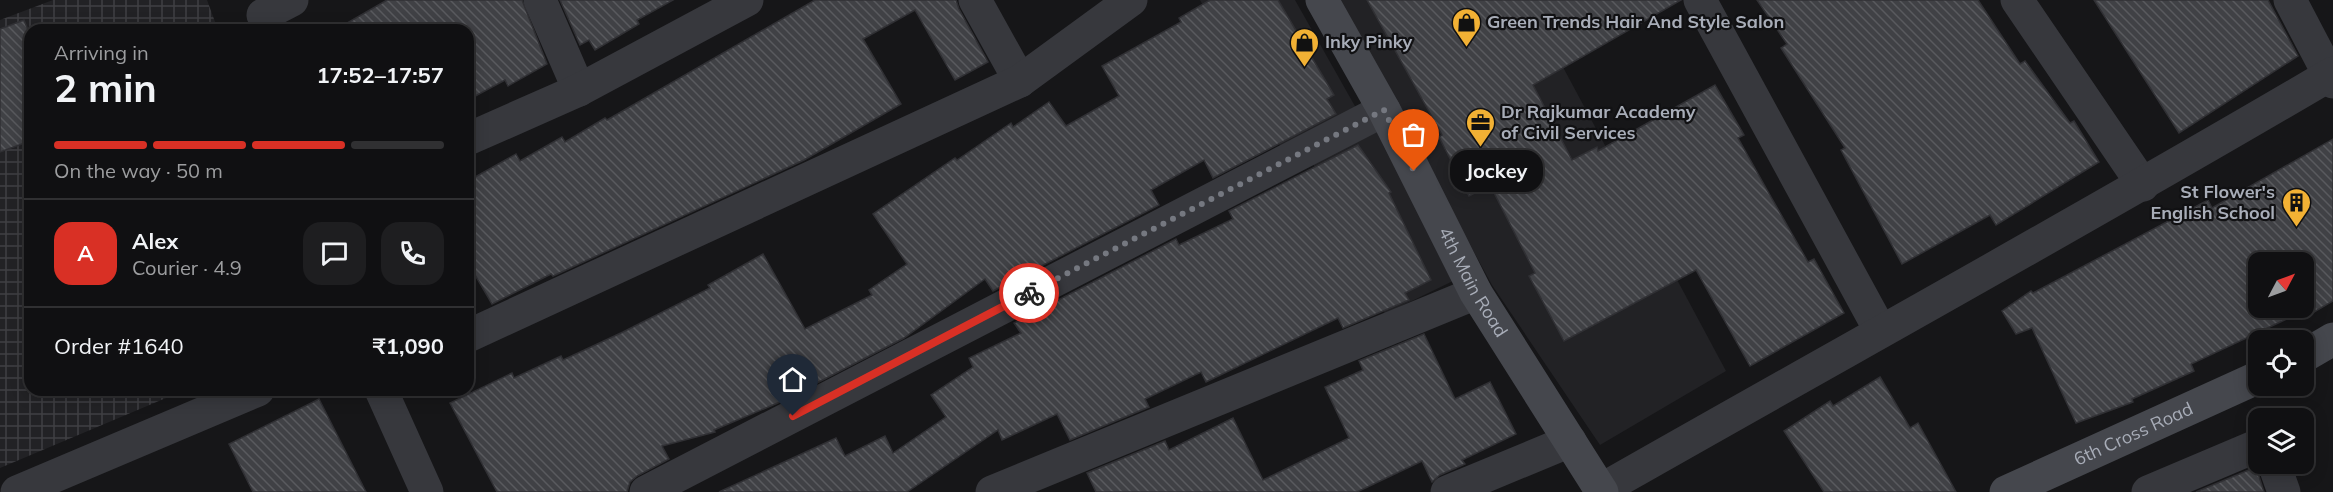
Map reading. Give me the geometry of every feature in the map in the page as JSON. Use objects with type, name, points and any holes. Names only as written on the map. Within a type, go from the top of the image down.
[{"type":"street","points":[[263,15],[291,0]]},
{"type":"street","points":[[540,0],[579,90]]},
{"type":"street","points":[[474,136],[579,90],[747,0]]},
{"type":"street","points":[[975,0],[1020,81]]},
{"type":"street","points":[[474,333],[1020,81],[1131,0]]},
{"type":"street","name":"4th Main Road","points":[[1322,0],[1384,110],[1476,293],[1601,491]]},
{"type":"street","points":[[1700,0],[1880,330]]},
{"type":"street","points":[[1601,491],[1880,330],[2144,185],[2332,76],[2290,0]]},
{"type":"street","points":[[2024,2],[2144,185]]},
{"type":"street","points":[[646,492],[1384,110]]},
{"type":"street","points":[[992,492],[1476,293]]},
{"type":"street","points":[[2314,350],[2333,339]]},
{"type":"street","name":"6th Cross Road","points":[[2006,492],[2248,382]]},
{"type":"street","points":[[17,492],[244,396]]},
{"type":"street","points":[[384,396],[427,492]]},
{"type":"street","points":[[1448,492],[1570,441]]},
{"type":"street","points":[[2148,492],[2248,450]]},
{"type":"street","points":[[2278,474],[2284,492]]},
{"type":"shaded area","points":[[53,0],[207,0],[216,24],[24,24],[24,396],[171,396],[0,468],[0,20]]},
{"type":"shaded area","points":[[1200,0],[1295,0],[1356,108],[1282,149]]},
{"type":"shaded area","points":[[1336,0],[1527,0],[1726,371],[1600,445],[1492,285]]},
{"type":"shaded area","points":[[1378,123],[1453,281],[1385,314],[1309,155]]},
{"type":"building","points":[[387,0],[522,0],[547,64],[508,86],[505,80],[474,97],[474,24],[345,24]]},
{"type":"building","points":[[560,0],[673,0],[637,20],[639,24],[595,50],[589,40],[580,45]]},
{"type":"building","points":[[815,0],[956,0],[988,62],[955,80],[915,10],[863,39],[901,104],[804,160],[553,276],[551,274],[492,304],[474,273],[474,178],[516,154],[520,161],[562,137],[565,142],[605,118],[607,120]]},
{"type":"building","points":[[1210,0],[1278,0],[1334,95],[1327,99],[1336,114],[1213,178],[1204,160],[1151,190],[1159,205],[993,291],[985,279],[904,338],[780,402],[714,430],[715,432],[662,446],[669,459],[637,476],[630,482],[627,492],[497,492],[450,403],[464,396],[474,396],[474,391],[512,373],[514,378],[561,356],[563,360],[623,332],[710,288],[708,285],[763,254],[805,329],[872,295],[869,290],[907,264],[873,214],[955,158],[957,160],[1011,123],[1013,127],[1049,102],[1066,126],[1119,96],[1102,66],[1181,22],[1179,18]]},
{"type":"building","points":[[1367,0],[1681,0],[1533,85],[1572,160],[1597,147],[1598,151],[1715,85],[1744,135],[1738,138],[1771,197],[1808,262],[1814,259],[1844,313],[1750,366],[1696,270],[1564,341],[1529,276],[1535,273],[1490,185],[1469,196],[1439,137],[1442,135]]},
{"type":"building","points":[[1757,0],[1978,0],[2020,64],[2025,61],[2070,123],[2074,121],[2099,162],[1996,225],[1990,215],[1902,264],[1841,150],[1845,148],[1781,48],[1787,44]]},
{"type":"building","points":[[2094,0],[2268,0],[2298,56],[2179,133]]},
{"type":"building","points":[[24,20],[26,24],[24,143],[0,152],[0,29]]},
{"type":"building","points":[[2333,139],[2333,301],[2314,312],[2314,252],[2248,252],[2248,318],[2289,318],[2263,330],[2248,330],[2248,337],[2191,364],[2194,371],[2132,399],[2133,402],[2076,423],[2032,328],[2016,334],[2002,311],[2031,291],[2033,293],[2208,200],[2212,208]]},
{"type":"building","points":[[1358,145],[1391,192],[1389,193],[1431,280],[1405,293],[1409,300],[1343,328],[1338,318],[1206,382],[1201,372],[1145,399],[1149,407],[1070,440],[1057,414],[1002,440],[998,430],[907,492],[719,492],[836,438],[845,456],[885,436],[893,453],[946,417],[931,395],[973,367],[969,358],[1021,333],[1014,323],[1176,239],[1179,245],[1233,219],[1229,211]]},
{"type":"building","points":[[1424,334],[1455,399],[1490,382],[1516,434],[1462,460],[1465,464],[1440,475],[1432,482],[1422,461],[1357,492],[1096,492],[1087,473],[1165,441],[1169,450],[1233,418],[1263,480],[1349,438],[1325,387],[1363,370],[1359,361]]},
{"type":"building","points":[[1880,377],[1910,428],[1918,423],[1956,492],[1824,492],[1784,431],[1830,401],[1833,406]]},
{"type":"building","points":[[319,399],[366,492],[253,492],[229,444]]},
{"type":"building","points":[[2248,470],[2248,474],[2258,474],[2264,492],[2196,492]]},
{"type":"way so far","points":[[1029,293],[1384,110],[1414,171]]},
{"type":"place","name":"Green Trends Hair And Style Salon","points":[[1466,48]]},
{"type":"place","name":"Inky Pinky","points":[[1304,68]]},
{"type":"place","name":"Dr Rajkumar Academy of Civil Services","points":[[1480,148]]},
{"type":"place","name":"Jockey","points":[[1414,171]]},
{"type":"place","name":"St Flower's English School","points":[[2296,228]]},
{"type":"route","points":[[793,416],[1029,293]]}]
